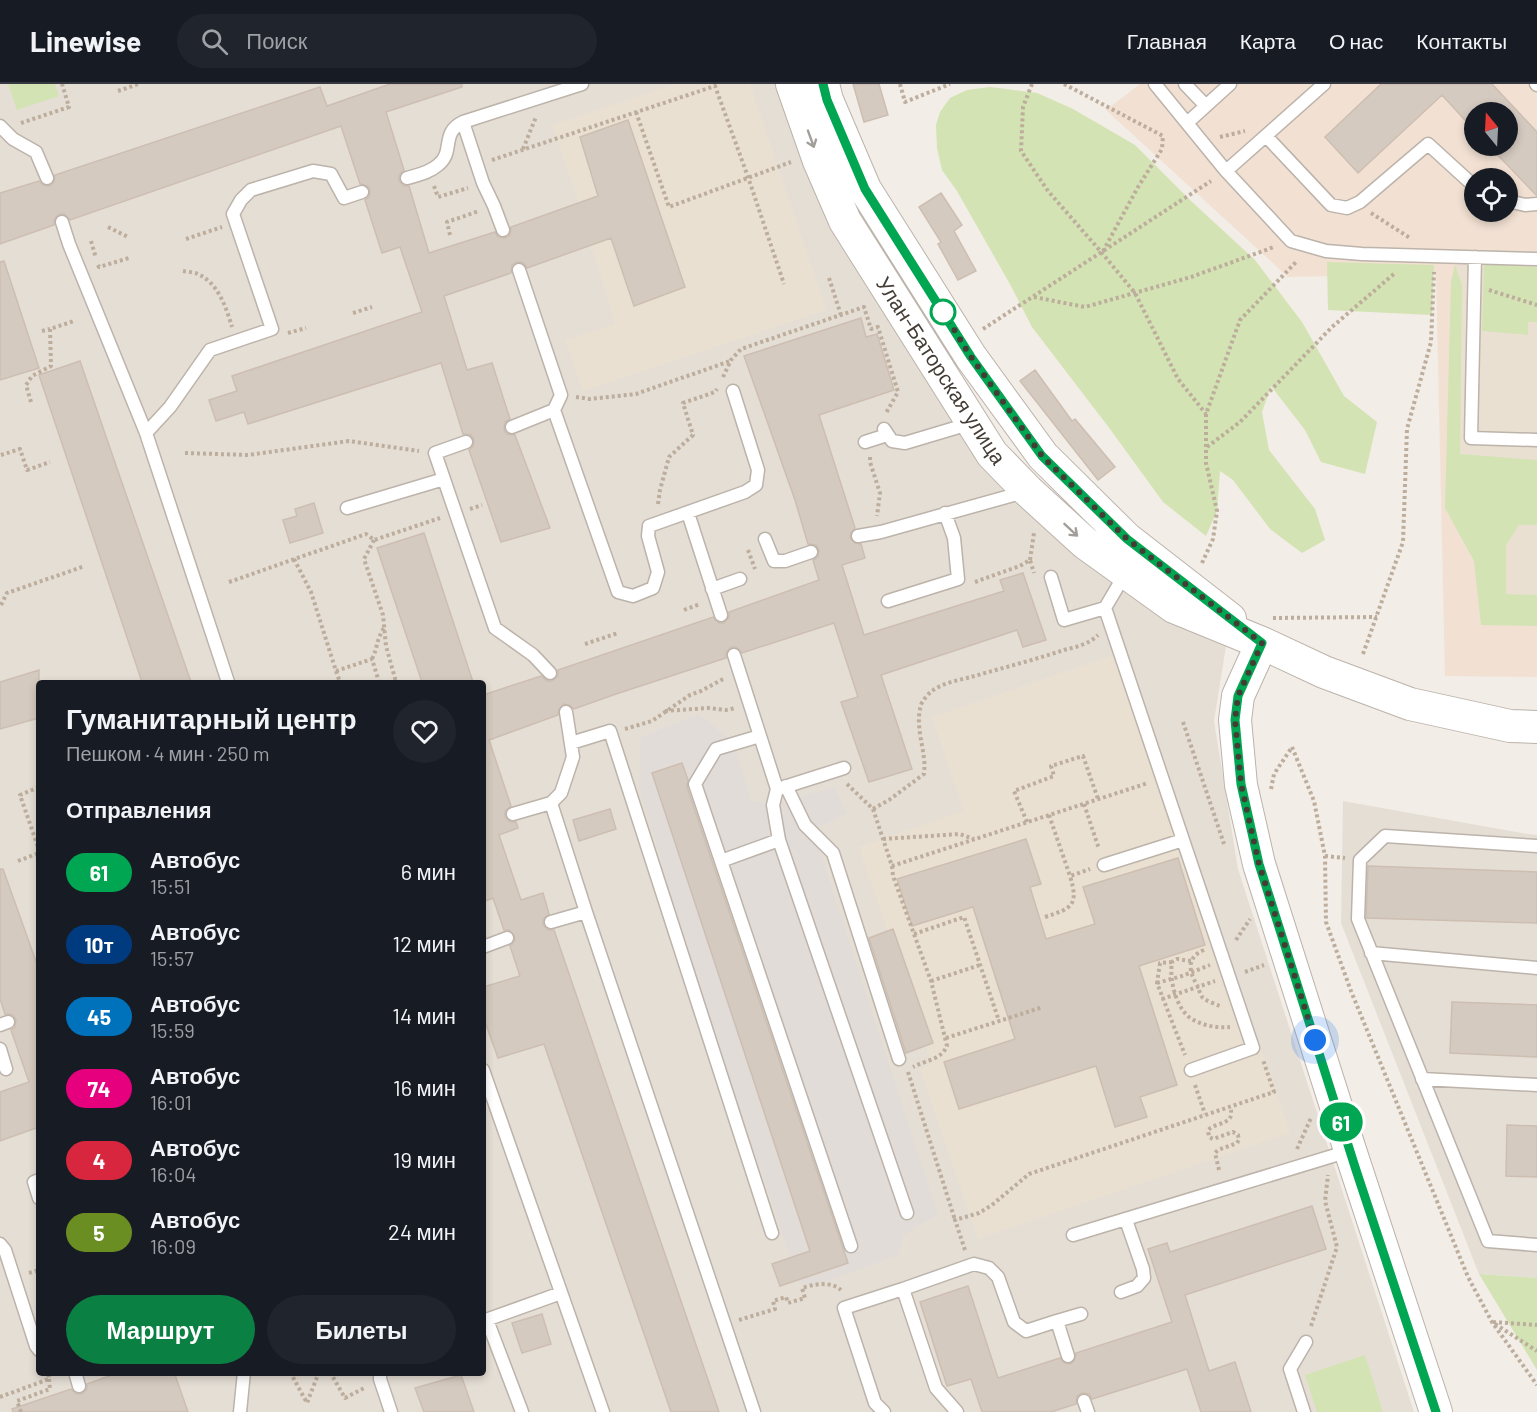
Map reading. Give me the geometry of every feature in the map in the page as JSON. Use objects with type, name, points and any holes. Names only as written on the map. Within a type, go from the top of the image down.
[{"type":"street","name":"Улан-Баторская улица","points":[[792,84],[819,161],[845,221],[992,454],[1028,491],[1085,543],[1174,607],[1266,630],[1324,672],[1410,704],[1510,726],[1537,728]]},
{"type":"street","points":[[823,84],[827,100],[865,189],[971,357],[1042,456],[1127,539],[1266,630],[1238,696],[1235,720],[1241,784],[1259,864],[1436,1412]]},
{"type":"lane","points":[[407,178],[429,171],[440,164],[448,149],[449,136],[455,126],[582,84]]},
{"type":"lane","points":[[1155,84],[1226,171],[1291,242],[1326,251],[1537,259]]},
{"type":"lane","points":[[1185,84],[1206,106]]},
{"type":"lane","points":[[1187,123],[1230,84]]},
{"type":"lane","points":[[1226,171],[1324,84]]},
{"type":"lane","points":[[463,122],[483,183],[503,230]]},
{"type":"lane","points":[[0,126],[13,140],[36,152],[47,178]]},
{"type":"lane","points":[[1266,136],[1331,205],[1347,208],[1356,204],[1428,144],[1464,177]]},
{"type":"lane","points":[[146,433],[170,407],[210,350],[272,329],[233,214],[241,200],[251,190],[313,171],[331,174],[344,198],[362,192]]},
{"type":"lane","points":[[1518,203],[1537,204]]},
{"type":"lane","points":[[62,222],[146,433],[227,680]]},
{"type":"lane","points":[[1475,257],[1471,438],[1537,440]]},
{"type":"lane","points":[[512,427],[554,410],[561,395],[519,270]]},
{"type":"lane","points":[[554,410],[618,592],[633,596],[653,588],[658,572],[648,536],[650,526],[745,492],[756,485],[758,470],[733,391]]},
{"type":"lane","points":[[865,442],[886,432],[892,441],[905,443],[973,422]]},
{"type":"lane","points":[[466,442],[435,453],[495,628],[533,655],[550,672]]},
{"type":"lane","points":[[347,508],[444,479]]},
{"type":"lane","points":[[858,536],[881,532],[1028,491]]},
{"type":"lane","points":[[687,513],[721,615]]},
{"type":"lane","points":[[888,601],[958,579],[954,538],[945,513]]},
{"type":"lane","points":[[765,539],[774,561],[785,561],[811,552]]},
{"type":"lane","points":[[1051,577],[1065,620],[1105,608],[1126,573]]},
{"type":"lane","points":[[712,589],[740,579]]},
{"type":"lane","points":[[1105,608],[1253,1048],[1191,1070]]},
{"type":"lane","points":[[734,655],[749,705],[781,788],[804,825],[833,853],[899,1059]]},
{"type":"lane","points":[[513,814],[551,802],[561,793],[573,757],[566,712]]},
{"type":"lane","points":[[571,743],[610,731],[772,1233]]},
{"type":"lane","points":[[760,736],[716,749],[695,784],[851,1246]]},
{"type":"lane","points":[[839,769],[781,788],[773,805],[779,840],[907,1213]]},
{"type":"lane","points":[[551,802],[754,1412]]},
{"type":"lane","points":[[1537,846],[1384,836],[1360,860],[1358,919],[1488,1241],[1537,1245]]},
{"type":"lane","points":[[721,861],[779,840]]},
{"type":"lane","points":[[1104,865],[1183,840]]},
{"type":"lane","points":[[551,922],[586,912]]},
{"type":"lane","points":[[486,946],[507,938]]},
{"type":"lane","points":[[1371,953],[1537,968]]},
{"type":"lane","points":[[0,1049],[6,1069]]},
{"type":"lane","points":[[486,1079],[603,1412]]},
{"type":"lane","points":[[1422,1079],[1537,1085]]},
{"type":"lane","points":[[1073,1235],[1350,1150]]},
{"type":"lane","points":[[1121,1292],[1137,1286],[1144,1278],[1126,1220]]},
{"type":"lane","points":[[0,1244],[5,1250],[36,1346]]},
{"type":"lane","points":[[884,1412],[875,1403],[844,1308],[974,1264],[989,1268],[998,1277],[1014,1322],[1026,1331],[1081,1314]]},
{"type":"lane","points":[[903,1289],[936,1388],[957,1412]]},
{"type":"lane","points":[[486,1320],[561,1293]]},
{"type":"lane","points":[[1057,1321],[1068,1356]]},
{"type":"lane","points":[[486,1322],[522,1412]]},
{"type":"lane","points":[[1304,1412],[1290,1369],[1306,1342]]},
{"type":"lane","points":[[76,1376],[79,1386]]},
{"type":"lane","points":[[240,1412],[244,1376]]},
{"type":"lane","points":[[380,1376],[391,1412]]},
{"type":"path","points":[[21,123],[69,107],[62,84]]},
{"type":"path","points":[[118,91],[138,84]]},
{"type":"path","points":[[900,84],[905,102],[950,84]]},
{"type":"path","points":[[1032,84],[1023,107],[1021,151],[1048,191],[1135,293],[1178,379],[1206,414]]},
{"type":"path","points":[[1064,84],[1163,135],[1162,149],[1102,253]]},
{"type":"path","points":[[477,165],[715,86],[784,284]]},
{"type":"path","points":[[523,150],[545,96]]},
{"type":"path","points":[[636,112],[669,207],[791,162]]},
{"type":"path","points":[[981,330],[1211,181]]},
{"type":"path","points":[[447,195],[472,186]]},
{"type":"path","points":[[1356,204],[1410,238]]},
{"type":"path","points":[[450,235],[447,222],[494,206]]},
{"type":"path","points":[[108,227],[128,237]]},
{"type":"path","points":[[186,239],[222,227]]},
{"type":"path","points":[[91,242],[99,267],[129,258]]},
{"type":"path","points":[[1033,297],[1085,307],[1191,277],[1291,242]]},
{"type":"path","points":[[1201,565],[1213,539],[1217,511],[1206,463],[1206,414],[1240,320],[1302,256]]},
{"type":"path","points":[[1363,654],[1404,542],[1407,429],[1431,342],[1434,265],[1430,256]]},
{"type":"path","points":[[1206,448],[1240,422],[1332,327],[1399,269]]},
{"type":"path","points":[[183,271],[198,274],[212,283],[222,299],[237,341]]},
{"type":"path","points":[[829,278],[841,315]]},
{"type":"path","points":[[1474,285],[1537,305]]},
{"type":"path","points":[[353,313],[372,306]]},
{"type":"path","points":[[658,507],[669,457],[693,435],[683,404],[715,392],[731,360],[741,349],[864,307],[871,329],[878,327],[898,392],[884,415],[886,432]]},
{"type":"path","points":[[42,331],[74,321]]},
{"type":"path","points":[[288,333],[306,328]]},
{"type":"path","points":[[31,402],[26,385],[32,376],[51,366],[50,329]]},
{"type":"path","points":[[590,399],[636,394],[731,360]]},
{"type":"path","points":[[185,453],[248,455],[349,441],[435,453]]},
{"type":"path","points":[[1,455],[20,449],[27,470],[50,462]]},
{"type":"path","points":[[870,462],[880,493],[877,517],[881,532]]},
{"type":"path","points":[[395,680],[386,646],[383,615],[364,559],[374,540],[482,505]]},
{"type":"path","points":[[1033,570],[1030,560],[1034,531]]},
{"type":"path","points":[[229,582],[366,534],[374,540]]},
{"type":"path","points":[[294,559],[311,592],[339,680]]},
{"type":"path","points":[[976,581],[1020,566],[1030,560]]},
{"type":"path","points":[[1,605],[7,593],[85,566]]},
{"type":"path","points":[[684,610],[701,604]]},
{"type":"path","points":[[1266,630],[1377,617]]},
{"type":"path","points":[[378,680],[372,659],[378,637],[384,628]]},
{"type":"path","points":[[873,810],[924,774],[925,763],[919,736],[919,715],[921,703],[932,691],[952,682],[1089,642],[1101,631]]},
{"type":"path","points":[[585,644],[618,633]]},
{"type":"path","points":[[336,671],[372,659]]},
{"type":"path","points":[[610,731],[627,729],[652,721],[690,695],[739,673]]},
{"type":"path","points":[[665,711],[708,708],[726,710],[749,705]]},
{"type":"path","points":[[1183,722],[1226,849]]},
{"type":"path","points":[[1269,794],[1274,774],[1292,747],[1314,801],[1325,856],[1326,922],[1351,991],[1468,1277],[1492,1322],[1537,1385]]},
{"type":"path","points":[[1027,822],[1014,790],[1054,776],[1051,766],[1083,756],[1098,799]]},
{"type":"path","points":[[839,769],[873,810],[892,866],[893,876],[931,981],[947,1046],[938,1058],[911,1068],[908,1073],[970,1266]]},
{"type":"path","points":[[892,866],[1162,778]]},
{"type":"path","points":[[36,788],[20,795],[36,843]]},
{"type":"path","points":[[1084,804],[1104,865]]},
{"type":"path","points":[[1045,917],[1066,910],[1074,901],[1075,892],[1049,815]]},
{"type":"path","points":[[883,839],[960,834],[975,839]]},
{"type":"path","points":[[18,861],[36,853]]},
{"type":"path","points":[[1070,876],[1091,869]]},
{"type":"path","points":[[914,934],[964,917],[999,1021]]},
{"type":"path","points":[[1200,952],[1194,956],[1190,967],[1197,987],[1204,998],[1221,1007],[1239,1005]]},
{"type":"path","points":[[1191,961],[1177,959],[1160,963],[1156,983],[1191,1070],[1205,1114]]},
{"type":"path","points":[[1172,962],[1172,980],[1176,994],[1180,1005],[1190,1018],[1212,1027],[1229,1027],[1245,1022]]},
{"type":"path","points":[[931,981],[980,965]]},
{"type":"path","points":[[1156,983],[1172,980],[1204,968]]},
{"type":"path","points":[[1162,999],[1208,983]]},
{"type":"path","points":[[946,1038],[1043,1007]]},
{"type":"path","points":[[955,1221],[979,1213],[992,1205],[1029,1174],[1274,1092],[1260,1053],[1253,1048]]},
{"type":"path","points":[[1219,1170],[1215,1153],[1237,1143],[1238,1135],[1233,1132],[1214,1139],[1209,1137],[1208,1130],[1232,1117],[1230,1106]]},
{"type":"path","points":[[1295,1154],[1312,1116]]},
{"type":"path","points":[[1306,1342],[1337,1247],[1325,1201],[1329,1174]]},
{"type":"path","points":[[742,1319],[776,1309],[773,1301],[786,1296],[788,1304],[805,1298],[802,1288],[815,1284]]},
{"type":"path","points":[[1492,1322],[1537,1325]]},
{"type":"path","points":[[1492,1322],[1537,1351]]},
{"type":"path","points":[[21,1412],[17,1401],[50,1389],[49,1376]]},
{"type":"path","points":[[292,1376],[307,1403],[317,1376]]},
{"type":"path","points":[[332,1376],[345,1398],[380,1376]]},
{"type":"path","points":[[0,1397],[49,1379]]},
{"type":"shaded area","points":[[0,84],[792,84],[847,227],[999,458],[1226,646],[1214,721],[1238,869],[1414,1412],[0,1412]]},
{"type":"shaded area","points":[[676,84],[750,84],[826,310],[583,391],[565,340],[615,324],[592,246],[569,253],[556,212],[579,203],[552,125]]},
{"type":"shaded area","points":[[1140,84],[1537,84],[1537,677],[1445,676],[1436,274],[1288,277],[1106,110]]},
{"type":"shaded area","points":[[1455,265],[1537,267],[1537,626],[1481,625],[1474,561],[1445,508],[1451,282]]},
{"type":"shaded area","points":[[1126,651],[1290,1133],[978,1239],[920,1069],[932,1064],[859,847],[964,811],[932,717]]},
{"type":"shaded area","points":[[699,714],[734,743],[751,801],[773,805],[834,787],[847,813],[813,830],[938,1215],[903,1236],[899,1255],[813,1286],[799,1282],[660,876],[663,865],[639,788],[641,737]]},
{"type":"shaded area","points":[[1343,801],[1537,835],[1537,1278],[1479,1274],[1341,923]]},
{"type":"green space","points":[[8,84],[55,84],[59,96],[17,110]]},
{"type":"green space","points":[[990,87],[1037,93],[1073,109],[1135,145],[1255,260],[1302,322],[1344,396],[1377,422],[1365,474],[1321,462],[1305,430],[1271,386],[1262,412],[1269,450],[1315,509],[1325,540],[1302,553],[1270,529],[1233,480],[1220,471],[1217,511],[1206,536],[1163,502],[1032,327],[957,191],[942,170],[937,148],[936,125],[940,112],[950,98],[967,90]]},
{"type":"green space","points":[[1327,262],[1434,265],[1432,315],[1328,310]]},
{"type":"green space","points":[[1484,264],[1537,267],[1537,322],[1528,322],[1528,335],[1482,331]]},
{"type":"green space","points":[[1455,265],[1462,285],[1460,454],[1537,460],[1537,525],[1519,525],[1506,545],[1506,594],[1537,595],[1537,626],[1481,625],[1474,561],[1445,508],[1451,282]]},
{"type":"green space","points":[[1479,1274],[1537,1278],[1537,1370]]},
{"type":"green space","points":[[1365,1355],[1383,1412],[1317,1412],[1305,1375]]},
{"type":"building","points":[[390,84],[462,84],[462,87],[386,112],[404,170],[399,175],[399,181],[404,186],[409,186],[429,253],[495,232],[498,237],[505,238],[510,235],[511,227],[598,196],[580,137],[628,120],[685,287],[634,306],[611,238],[527,268],[524,263],[517,262],[512,265],[511,273],[444,296],[467,370],[492,363],[510,419],[505,422],[504,430],[507,434],[515,435],[550,528],[501,542],[469,450],[473,447],[474,440],[471,435],[463,434],[441,363],[248,424],[244,412],[216,421],[209,400],[237,391],[232,376],[422,312],[400,247],[382,253],[365,200],[369,197],[370,190],[367,186],[360,184],[341,126],[70,220],[64,214],[59,214],[54,220],[54,225],[0,244],[0,193],[39,181],[43,185],[50,186],[54,182],[55,175],[320,87],[327,106]]},
{"type":"building","points":[[853,84],[879,84],[888,115],[864,122]]},
{"type":"building","points":[[1381,84],[1492,84],[1509,102],[1464,102],[1464,119],[1442,95],[1358,173],[1325,137]]},
{"type":"building","points":[[1518,112],[1537,132],[1537,196],[1518,176],[1518,168],[1510,168],[1499,156],[1518,156]]},
{"type":"building","points":[[941,193],[962,225],[954,231],[976,271],[958,280],[938,244],[941,242],[919,207]]},
{"type":"building","points":[[4,261],[39,368],[0,380],[0,262]]},
{"type":"building","points":[[861,318],[866,337],[877,334],[894,390],[819,415],[855,528],[850,538],[855,543],[861,544],[865,558],[842,565],[864,635],[1004,591],[1000,580],[1023,573],[1046,640],[1023,647],[1017,630],[881,675],[912,769],[869,782],[841,702],[858,697],[834,623],[742,653],[736,647],[731,647],[726,653],[726,658],[574,709],[564,704],[559,709],[558,715],[489,740],[511,806],[505,811],[505,817],[510,822],[516,822],[518,828],[499,835],[521,900],[543,893],[549,914],[543,919],[543,925],[548,930],[554,930],[719,1412],[671,1412],[544,1044],[498,1058],[486,1024],[486,986],[520,976],[510,946],[515,940],[514,935],[509,930],[504,930],[493,898],[486,901],[486,694],[541,676],[547,681],[552,681],[558,676],[558,670],[713,617],[719,623],[724,623],[729,617],[729,612],[819,580],[813,560],[818,557],[819,550],[816,545],[808,544],[795,500],[744,356]]},
{"type":"building","points":[[80,361],[190,680],[141,680],[39,375]]},
{"type":"building","points":[[1035,370],[1072,421],[1075,419],[1115,467],[1098,480],[1020,381]]},
{"type":"building","points":[[314,503],[323,533],[290,543],[283,520],[297,516],[295,509]]},
{"type":"building","points":[[424,533],[472,680],[421,680],[377,548]]},
{"type":"building","points":[[39,670],[39,680],[36,680],[36,719],[0,729],[0,682]]},
{"type":"building","points":[[682,763],[688,780],[687,787],[848,1263],[780,1286],[772,1264],[810,1251],[652,773]]},
{"type":"building","points":[[610,809],[616,829],[579,841],[573,820]]},
{"type":"building","points":[[1026,839],[1041,884],[1030,887],[1046,939],[1095,924],[1083,887],[1178,858],[1205,945],[1139,966],[1177,1085],[1140,1097],[1147,1117],[1115,1127],[1096,1066],[959,1109],[944,1062],[1015,1039],[973,907],[912,926],[897,879]]},
{"type":"building","points":[[1368,866],[1537,872],[1537,923],[1366,918]]},
{"type":"building","points":[[0,869],[3,869],[36,962],[36,1128],[0,1141],[0,1092],[29,1082],[11,1030],[15,1027],[16,1020],[13,1015],[5,1014],[0,999]]},
{"type":"building","points":[[893,929],[933,1043],[906,1053],[869,938]]},
{"type":"building","points":[[1452,1002],[1537,1005],[1537,1057],[1450,1053]]},
{"type":"building","points":[[1507,1125],[1537,1126],[1537,1177],[1506,1176]]},
{"type":"building","points":[[1312,1206],[1326,1249],[1185,1295],[1209,1371],[1235,1362],[1251,1412],[1201,1412],[1187,1369],[1092,1399],[1089,1394],[1082,1393],[1077,1396],[1076,1404],[1051,1412],[982,1412],[971,1379],[947,1386],[920,1302],[968,1286],[998,1378],[1060,1358],[1063,1362],[1070,1364],[1074,1361],[1076,1353],[1172,1322],[1148,1249],[1167,1243],[1170,1252]]},
{"type":"building","points":[[542,1314],[551,1344],[522,1353],[512,1323]]},
{"type":"building","points":[[109,1376],[175,1376],[188,1412],[13,1412],[12,1409],[71,1389],[76,1394],[82,1394],[87,1389],[87,1384]]},
{"type":"building","points":[[461,1376],[474,1412],[424,1412],[415,1388]]},
{"type":"bus line","name":"61","points":[[823,84],[827,100],[865,189],[971,357],[1042,456],[1127,539],[1262,643],[1238,696],[1235,720],[1241,784],[1259,864],[1436,1412]]},
{"type":"route","points":[[943,312],[971,357],[1042,456],[1127,539],[1262,643],[1238,696],[1235,720],[1241,784],[1259,864],[1315,1040]]}]
